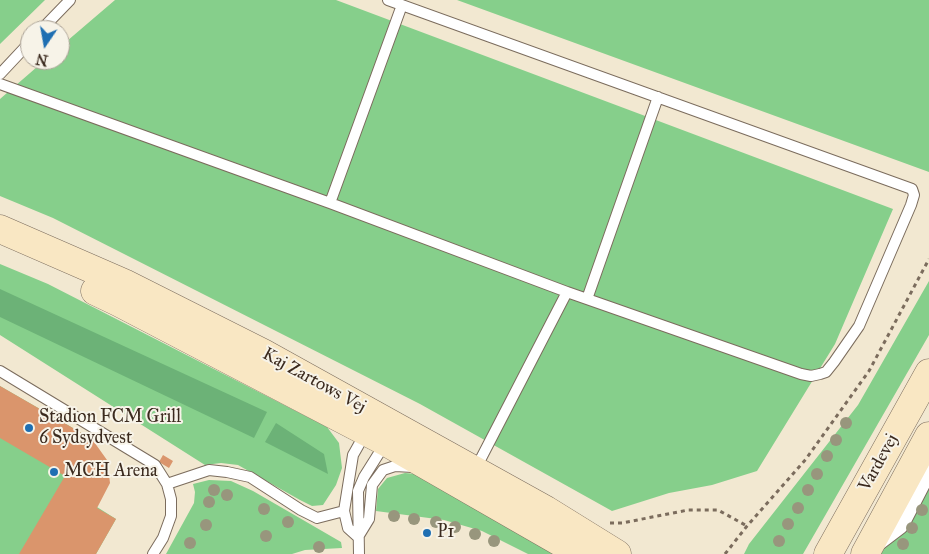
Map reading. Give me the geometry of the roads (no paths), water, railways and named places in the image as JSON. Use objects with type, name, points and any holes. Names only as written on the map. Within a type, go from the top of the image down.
[{"type":"street","name":"Kaj Zartows Vej","points":[[0,229],[124,283],[263,353],[581,554]]},
{"type":"street","name":"Kaj Zartows Vej","points":[[0,249],[118,302],[381,429]]},
{"type":"street","points":[[812,554],[904,395],[926,379]]},
{"type":"street","name":"Vardevej","points":[[828,554],[926,379]]},
{"type":"street","name":"Vardevej","points":[[867,551],[929,436]]},
{"type":"street","points":[[867,551],[899,524],[929,466]]},
{"type":"street","name":"Kaj Zartows Vej","points":[[475,486],[546,510],[617,554]]},
{"type":"lane","points":[[51,20],[70,0]]},
{"type":"lane","points":[[0,84],[330,203],[567,292],[801,374],[811,376],[826,372],[859,326],[914,195],[912,189],[388,0]]},
{"type":"lane","points":[[330,203],[402,5]]},
{"type":"lane","points":[[0,74],[20,53]]},
{"type":"lane","points":[[587,299],[658,97]]},
{"type":"lane","points":[[358,537],[369,519],[372,485],[384,470],[395,466],[409,465],[468,496],[475,486],[567,292]]},
{"type":"lane","points":[[0,371],[155,465],[167,484],[171,499],[171,516],[163,538],[153,554]]},
{"type":"lane","points":[[358,537],[348,528],[344,511],[353,455],[381,429]]},
{"type":"lane","points":[[359,554],[358,491],[381,429]]},
{"type":"lane","points":[[167,484],[209,470],[227,472],[250,478],[317,518],[344,511]]},
{"type":"place","name":"Stadion FCM Grill 6 Sydsydvest","points":[[29,428]]},
{"type":"place","name":"MCH Arena","points":[[54,472]]},
{"type":"place","name":"P1","points":[[427,533]]}]
